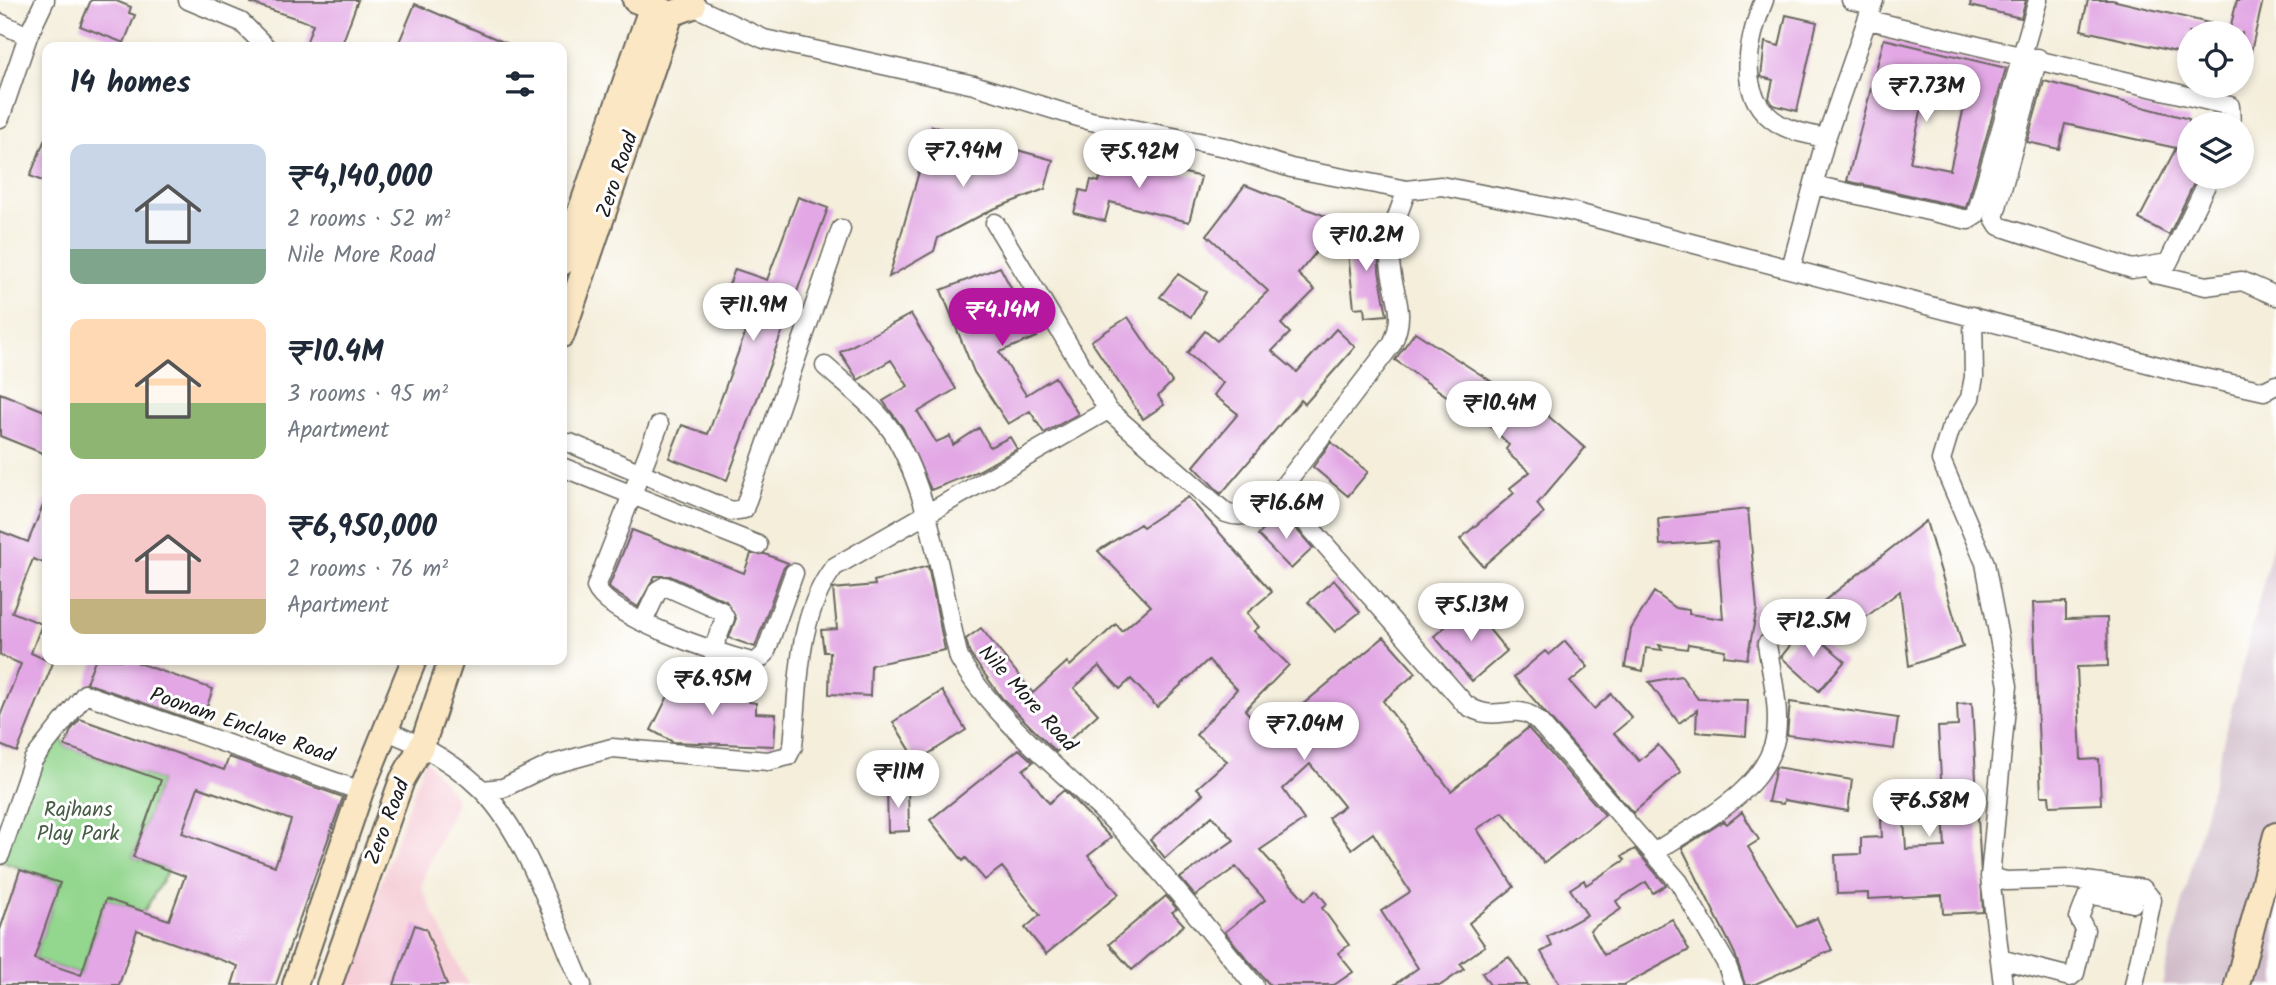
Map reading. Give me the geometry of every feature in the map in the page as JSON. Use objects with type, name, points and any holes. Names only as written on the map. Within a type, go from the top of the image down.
[{"type":"street","points":[[0,118],[28,36],[45,0]]},
{"type":"street","points":[[188,0],[241,22],[261,42]]},
{"type":"street","points":[[1764,0],[1751,36],[1748,66],[1749,82],[1756,99],[1778,124],[1826,138]]},
{"type":"street","points":[[1851,0],[1871,9],[2031,57],[2230,106],[2230,112]]},
{"type":"street","points":[[2038,0],[2031,57],[1994,218],[2000,226],[2132,270],[2153,268],[2168,263],[2204,189]]},
{"type":"street","points":[[666,5],[764,40],[974,85],[1091,121],[1225,147],[1292,168],[1407,190],[1441,186],[1573,212],[1711,251],[1791,268],[2264,391],[2276,385]]},
{"type":"street","name":"Zero Road","points":[[567,318],[627,114],[666,5]]},
{"type":"street","points":[[1791,268],[1826,138],[1871,9]]},
{"type":"street","points":[[0,23],[28,36]]},
{"type":"street","points":[[1814,185],[1968,220],[1976,215],[2031,57]]},
{"type":"street","name":"Zero Road","points":[[567,252],[627,114]]},
{"type":"street","points":[[995,223],[1108,410],[1226,513],[1238,517],[1249,516],[1279,492],[1392,344],[1399,329],[1401,312],[1390,262],[1391,234],[1407,190]]},
{"type":"street","points":[[570,443],[730,511],[744,509],[841,229]]},
{"type":"street","points":[[2155,274],[2206,286],[2242,281],[2276,296]]},
{"type":"street","points":[[1973,316],[1974,377],[1970,398],[1950,430],[1941,460],[1985,564],[2006,665],[2008,686],[1990,877],[2003,985]]},
{"type":"street","name":"Nile More Road","points":[[825,366],[892,432],[927,516],[959,658],[967,672],[1021,733],[1128,836],[1254,985]]},
{"type":"street","points":[[482,790],[503,788],[550,765],[612,748],[768,761],[788,756],[793,746],[800,650],[821,585],[844,559],[927,516],[1108,410]]},
{"type":"street","points":[[659,425],[596,587],[600,597],[643,622],[712,652],[755,663],[761,661],[794,573]]},
{"type":"street","points":[[567,469],[758,545]]},
{"type":"street","points":[[1279,492],[1465,704],[1477,713],[1490,716],[1520,710],[1531,713],[1679,882],[1726,963],[1734,985]]},
{"type":"street","points":[[643,622],[657,590],[666,586],[721,611],[724,618],[712,652]]},
{"type":"street","points":[[1655,852],[1746,789],[1762,767],[1773,746],[1776,722],[1768,643]]},
{"type":"street","name":"Zero Road","points":[[299,974],[361,791],[412,665]]},
{"type":"street","name":"Zero Road","points":[[331,980],[402,780],[421,745],[449,665]]},
{"type":"street","name":"Poonam Enclave Road","points":[[0,855],[33,760],[85,694],[361,791]]},
{"type":"street","points":[[387,731],[421,745],[482,790],[522,847],[582,985]]},
{"type":"street","points":[[2237,985],[2276,835]]},
{"type":"street","points":[[1990,877],[2006,881],[2071,879],[2143,889],[2152,900],[2134,985]]},
{"type":"street","points":[[2000,959],[2070,977],[2075,973],[2085,930],[2079,918],[2087,897],[2093,895],[2133,903]]},
{"type":"street","points":[[299,974],[331,980]]},
{"type":"shaded area","points":[[2276,532],[2276,985],[2162,985]]},
{"type":"shaded area","points":[[425,759],[455,796],[455,805],[425,873],[422,888],[468,985],[345,985]]},
{"type":"green space","name":"Rajhans Play Park","points":[[57,728],[65,746],[161,780],[133,857],[168,870],[144,912],[106,899],[81,975],[34,959],[60,883],[0,861],[33,760]]},
{"type":"building","points":[[91,0],[114,0],[131,7],[129,13],[135,15],[124,42],[80,26]]},
{"type":"building","points":[[252,0],[358,0],[343,42],[307,42],[313,24],[251,3]]},
{"type":"building","points":[[1971,0],[2026,0],[2021,18],[1970,6]]},
{"type":"building","points":[[2088,0],[2112,0],[2201,21],[2177,21],[2177,52],[2081,30]]},
{"type":"building","points":[[2237,0],[2263,0],[2254,38],[2254,21],[2232,21]]},
{"type":"building","points":[[415,4],[503,42],[399,42]]},
{"type":"building","points":[[1786,15],[1817,22],[1797,111],[1773,105],[1769,98],[1773,80],[1761,77],[1765,42],[1779,46]]},
{"type":"building","points":[[1884,39],[2006,68],[1966,208],[1847,181]],"holes":[[[1927,84],[1967,93],[1950,170],[1910,162]]]},
{"type":"building","points":[[2044,81],[2177,116],[2177,189],[2191,189],[2169,235],[2139,219],[2176,148],[2065,124],[2059,149],[2027,142]]},
{"type":"building","points":[[932,126],[1053,160],[1045,189],[991,210],[938,238],[934,251],[889,277]]},
{"type":"building","points":[[42,146],[42,181],[30,176]]},
{"type":"building","points":[[1106,153],[1201,177],[1189,222],[1110,202],[1105,221],[1074,213],[1080,190],[1088,192],[1091,180],[1099,182]]},
{"type":"building","points":[[1245,185],[1341,222],[1298,274],[1315,290],[1281,324],[1290,333],[1272,351],[1297,372],[1336,329],[1355,347],[1305,404],[1301,400],[1221,494],[1194,466],[1238,414],[1214,395],[1223,383],[1187,353],[1205,331],[1217,341],[1268,291],[1207,235]]},
{"type":"building","points":[[798,197],[828,208],[727,480],[669,458],[682,425],[708,434],[750,320],[720,309],[735,269],[767,280]]},
{"type":"building","points":[[1378,230],[1379,271],[1387,315],[1365,317],[1364,307],[1354,308],[1346,234]]},
{"type":"building","points":[[1000,267],[1037,337],[999,352],[1026,395],[1055,377],[1078,414],[1044,433],[1030,411],[1008,424],[974,372],[941,290]]},
{"type":"building","points":[[1178,274],[1206,292],[1191,317],[1160,297]]},
{"type":"building","points":[[911,314],[956,389],[918,412],[936,442],[950,436],[953,445],[979,428],[990,447],[1010,437],[1017,449],[978,471],[931,490],[903,428],[883,401],[908,386],[891,360],[858,380],[840,352]]},
{"type":"building","points":[[1128,317],[1172,382],[1158,396],[1164,405],[1143,419],[1091,341]]},
{"type":"building","points":[[1415,332],[1520,400],[1524,395],[1585,448],[1537,504],[1544,513],[1483,566],[1460,539],[1514,493],[1510,488],[1530,472],[1512,457],[1506,449],[1509,445],[1494,429],[1395,360]]},
{"type":"building","points":[[0,393],[42,410],[42,453],[0,436]]},
{"type":"building","points":[[1331,442],[1368,472],[1348,496],[1313,467]]},
{"type":"building","points":[[1188,497],[1272,592],[1247,613],[1259,627],[1254,631],[1289,665],[1245,710],[1267,734],[1384,637],[1416,673],[1383,701],[1451,791],[1528,728],[1605,815],[1544,863],[1503,812],[1477,829],[1514,887],[1469,923],[1485,946],[1460,964],[1464,969],[1441,985],[1394,985],[1418,968],[1381,911],[1410,892],[1373,833],[1352,849],[1328,818],[1344,806],[1310,764],[1283,789],[1304,820],[1260,850],[1305,900],[1316,890],[1327,904],[1322,908],[1349,945],[1338,953],[1353,972],[1334,985],[1270,985],[1247,959],[1225,932],[1265,900],[1236,867],[1195,896],[1180,878],[1234,840],[1212,816],[1165,858],[1150,840],[1203,794],[1197,788],[1227,761],[1196,735],[1237,689],[1208,660],[1157,707],[1131,679],[1120,689],[1099,666],[1074,688],[1098,714],[1056,752],[1002,698],[970,654],[966,639],[981,628],[1033,693],[1067,662],[1070,666],[1116,624],[1122,631],[1151,606],[1098,551],[1140,524],[1143,527]]},
{"type":"building","points":[[42,508],[42,562],[33,559],[12,612],[42,624],[31,653],[42,658],[42,665],[52,665],[17,752],[0,745],[0,716],[21,664],[0,655],[0,531],[28,542]]},
{"type":"building","points":[[1748,509],[1757,609],[1747,659],[1724,656],[1725,650],[1688,644],[1687,649],[1659,645],[1662,650],[1646,648],[1643,671],[1625,667],[1631,629],[1654,592],[1676,608],[1689,610],[1689,614],[1723,619],[1717,541],[1660,545],[1658,519]]},
{"type":"building","points":[[1282,513],[1313,548],[1291,569],[1258,535]]},
{"type":"building","points":[[1926,521],[1963,647],[1909,666],[1900,591],[1849,630],[1824,601]]},
{"type":"building","points":[[632,530],[744,573],[751,554],[765,554],[788,563],[783,569],[755,647],[729,638],[736,618],[726,601],[670,576],[655,576],[638,607],[613,591],[609,586]]},
{"type":"building","points":[[928,566],[945,650],[871,665],[870,696],[829,694],[830,652],[824,652],[821,630],[837,629],[833,589],[875,585],[874,581]]},
{"type":"building","points":[[1334,580],[1360,612],[1335,632],[1308,602]]},
{"type":"building","points":[[2066,602],[2066,619],[2107,618],[2108,666],[2077,667],[2081,760],[2099,759],[2101,804],[2050,806],[2049,796],[2041,796],[2033,603]]},
{"type":"building","points":[[1470,606],[1507,651],[1472,681],[1434,636]]},
{"type":"building","points":[[1805,627],[1845,661],[1819,691],[1781,657]]},
{"type":"building","points":[[1565,641],[1588,667],[1570,682],[1594,709],[1611,694],[1632,718],[1614,733],[1639,761],[1658,745],[1681,772],[1633,813],[1514,677],[1545,651],[1549,655]]},
{"type":"building","points":[[93,665],[144,665],[213,689],[201,723],[86,683]]},
{"type":"building","points":[[680,672],[716,690],[749,697],[749,702],[756,703],[756,713],[776,714],[774,746],[673,742],[651,730]]},
{"type":"building","points":[[1681,676],[1698,699],[1748,700],[1746,736],[1696,732],[1697,710],[1679,723],[1649,682]]},
{"type":"building","points":[[942,691],[966,730],[917,761],[893,722]]},
{"type":"building","points":[[1790,702],[1898,718],[1894,749],[1787,735]]},
{"type":"building","points":[[1972,703],[1983,912],[1943,914],[1942,895],[1868,899],[1868,893],[1837,894],[1835,855],[1861,854],[1861,838],[1882,837],[1881,820],[1904,819],[1906,849],[1945,847],[1938,727],[1958,726],[1957,704]]},
{"type":"building","points":[[80,719],[224,770],[229,757],[343,797],[276,985],[232,985],[238,966],[137,930],[119,985],[0,985],[0,930],[20,870],[60,883],[34,959],[81,975],[106,899],[169,920],[185,876],[133,857],[161,780],[65,746],[71,730]],"holes":[[[198,787],[291,820],[275,866],[182,833]]]},
{"type":"building","points":[[1019,749],[1033,762],[1023,770],[1049,803],[1064,790],[1111,838],[1088,856],[1119,894],[1046,954],[1025,928],[1040,915],[1002,867],[985,880],[966,858],[963,861],[930,820]]},
{"type":"building","points":[[1776,767],[1852,780],[1848,811],[1784,800],[1783,804],[1768,802]]},
{"type":"building","points":[[887,789],[908,789],[909,831],[888,832]]},
{"type":"building","points":[[1742,812],[1759,840],[1748,847],[1797,927],[1817,918],[1832,950],[1753,985],[1745,985],[1735,954],[1682,848],[1724,821],[1727,824]]},
{"type":"building","points":[[1635,849],[1666,885],[1653,893],[1646,882],[1616,901],[1621,909],[1590,930],[1604,955],[1672,919],[1689,950],[1624,985],[1560,985],[1541,952],[1552,946],[1547,937],[1587,915],[1570,889],[1584,880],[1586,885],[1625,860],[1622,856]]},
{"type":"building","points":[[1166,896],[1177,909],[1172,912],[1184,925],[1132,970],[1109,944]]},
{"type":"building","points":[[415,925],[426,929],[447,985],[394,985]]},
{"type":"building","points":[[1509,957],[1528,985],[1490,985],[1482,973]]}]
